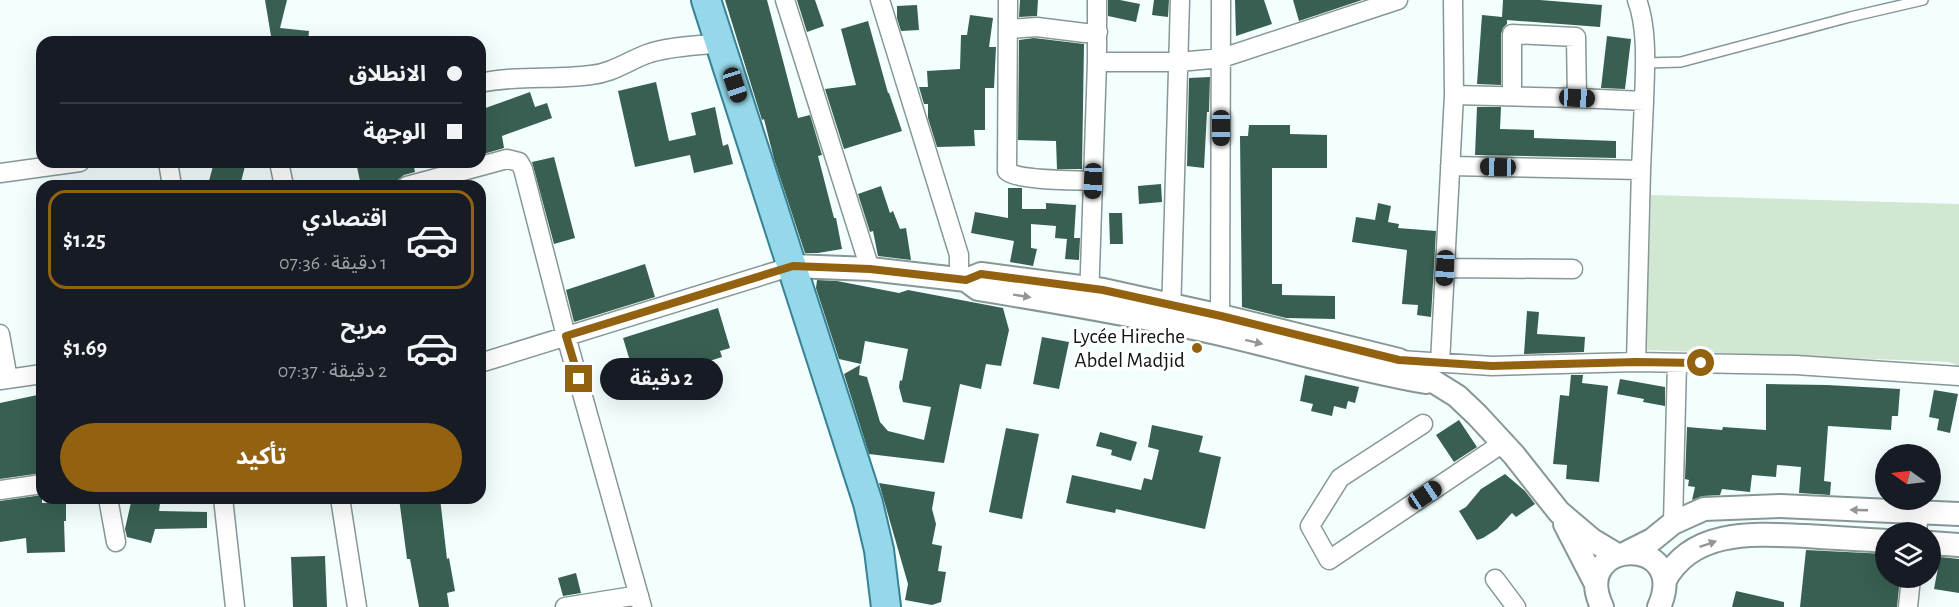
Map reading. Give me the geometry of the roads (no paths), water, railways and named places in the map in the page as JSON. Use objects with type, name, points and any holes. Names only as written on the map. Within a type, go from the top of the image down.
[{"type":"main road","points":[[706,0],[868,503],[879,550],[886,607]]},
{"type":"street","points":[[785,0],[870,269]]},
{"type":"street","points":[[880,0],[959,255],[963,280]]},
{"type":"street","points":[[1008,0],[1007,171],[1010,174],[1026,177],[1093,181]]},
{"type":"street","points":[[1090,298],[1097,0]]},
{"type":"street","points":[[1171,314],[1180,0]]},
{"type":"street","points":[[1220,325],[1221,0]]},
{"type":"street","points":[[1097,62],[1179,62],[1221,58],[1398,0]]},
{"type":"street","points":[[1438,373],[1454,95],[1453,0]]},
{"type":"street","points":[[1636,0],[1640,9],[1646,63],[1636,362]]},
{"type":"street","points":[[1008,29],[1036,27],[1085,33],[1098,32]]},
{"type":"street","points":[[1512,96],[1512,34],[1576,37],[1577,98]]},
{"type":"street","points":[[486,82],[590,76],[611,72],[649,54],[721,43]]},
{"type":"street","points":[[1454,95],[1644,101]]},
{"type":"street","points":[[0,162],[36,156]]},
{"type":"street","points":[[486,163],[507,159],[519,162],[523,169],[566,336],[641,601],[565,607]]},
{"type":"street","points":[[1450,166],[1641,170]]},
{"type":"street","points":[[0,173],[36,168]]},
{"type":"street","points":[[428,180],[470,168]]},
{"type":"street","points":[[486,361],[793,266],[870,269],[963,280],[981,274],[1399,360],[1438,373],[1503,443],[1559,512],[1592,540],[1623,553],[1641,553],[1652,559],[1665,580],[1665,594],[1659,607]]},
{"type":"street","points":[[1445,268],[1573,269]]},
{"type":"street","points":[[1220,325],[1395,376],[1492,366],[1636,362],[1796,365],[1959,376]]},
{"type":"street","points":[[0,334],[4,380],[36,375]]},
{"type":"street","points":[[1673,523],[1677,363]]},
{"type":"street","points":[[1423,424],[1340,478],[1310,526],[1329,560],[1503,443]]},
{"type":"street","points":[[0,490],[36,485]]},
{"type":"street","points":[[109,504],[116,542]]},
{"type":"street","points":[[225,504],[235,607]]},
{"type":"street","points":[[341,504],[357,607]]},
{"type":"street","points":[[1601,607],[1596,596],[1596,584],[1599,572],[1606,562],[1652,540],[1673,523],[1704,509],[1780,506],[1918,522],[1959,514]]},
{"type":"street","points":[[1559,512],[1596,584]]},
{"type":"street","points":[[1665,580],[1672,568],[1685,555],[1698,547],[1725,538],[1757,534],[1875,540]]},
{"type":"street","points":[[1941,544],[1959,545]]},
{"type":"street","points":[[1495,579],[1516,607]]},
{"type":"street","points":[[1908,607],[1910,588]]},
{"type":"lane","points":[[1646,63],[1681,62],[1923,0]]},
{"type":"place","name":"Lycée Hireche Abdel Madjid","points":[[1197,348]]}]
